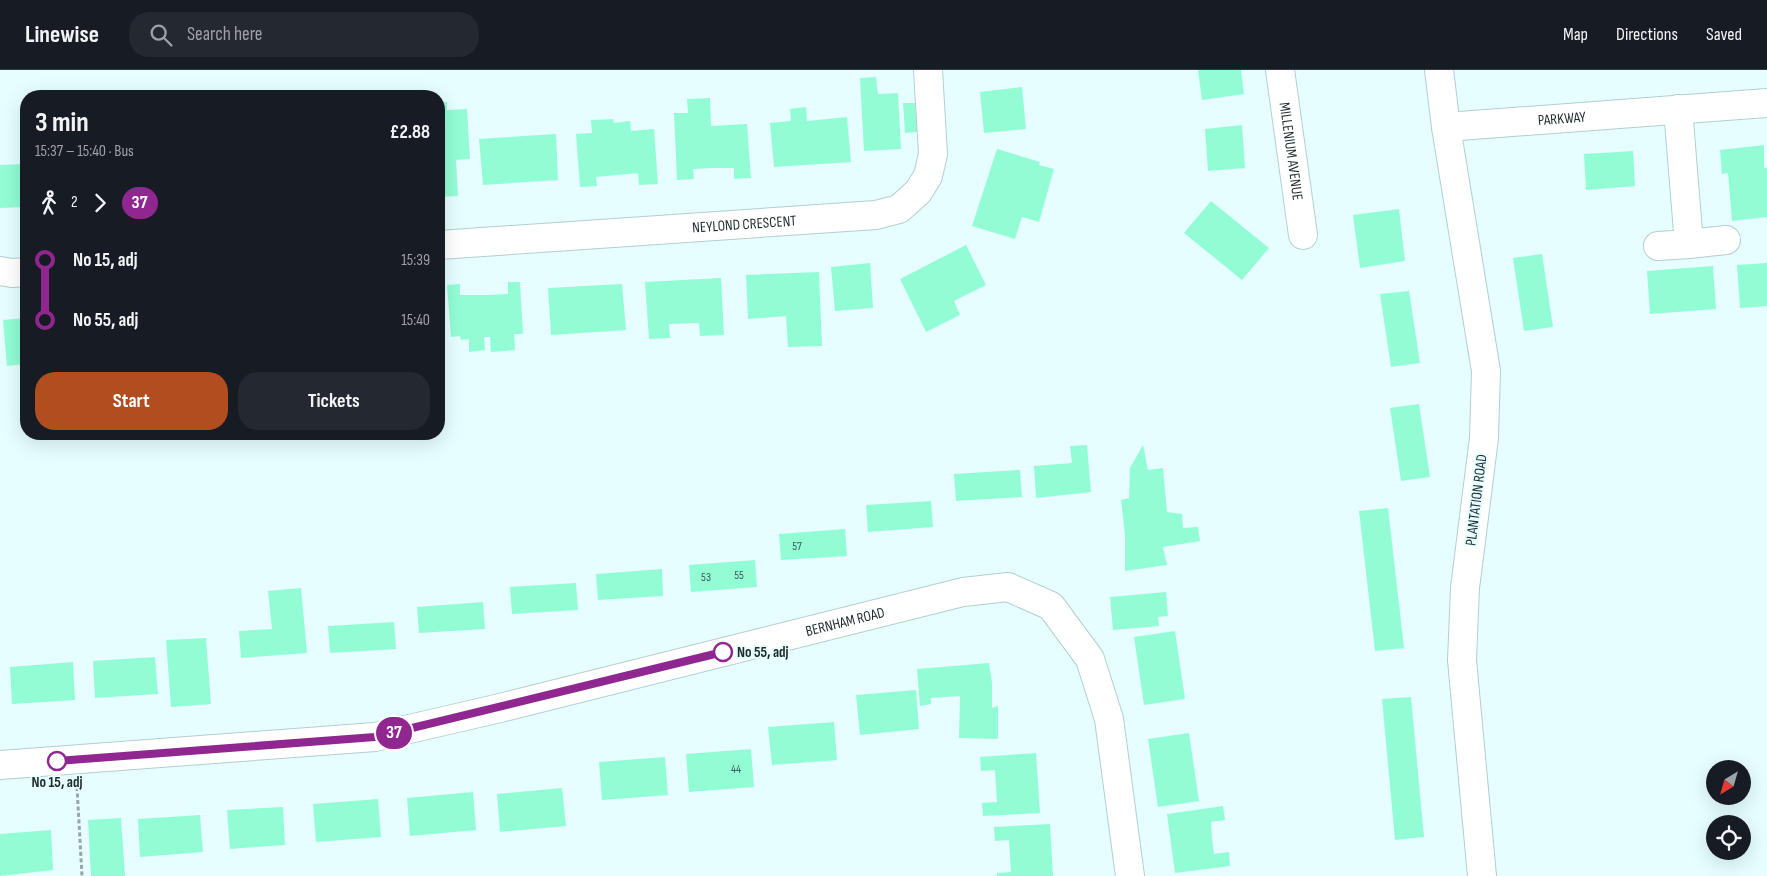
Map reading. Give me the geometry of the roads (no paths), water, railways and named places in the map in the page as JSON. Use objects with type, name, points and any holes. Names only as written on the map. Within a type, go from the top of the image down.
[{"type":"street","name":"NEYLOND CRESCENT","points":[[445,245],[876,215],[899,208],[918,192],[928,176],[933,154],[928,70]]},
{"type":"street","name":"MILLENIUM AVENUE","points":[[1280,70],[1303,234]]},
{"type":"street","name":"PLANTATION ROAD","points":[[1439,70],[1446,127],[1486,371],[1484,438],[1465,588],[1462,660],[1482,876]]},
{"type":"street","name":"PARKWAY","points":[[1446,127],[1767,103]]},
{"type":"street","points":[[1678,109],[1689,244]]},
{"type":"street","points":[[1658,246],[1726,240]]},
{"type":"street","points":[[0,271],[20,272]]},
{"type":"street","name":"BERNHAM ROAD","points":[[0,765],[375,737],[520,703],[963,592],[1008,587],[1051,606],[1090,659],[1109,719],[1130,876]]},
{"type":"place","name":"No 55, adj","points":[[723,652]]},
{"type":"place","name":"No 15, adj","points":[[57,761]]}]
